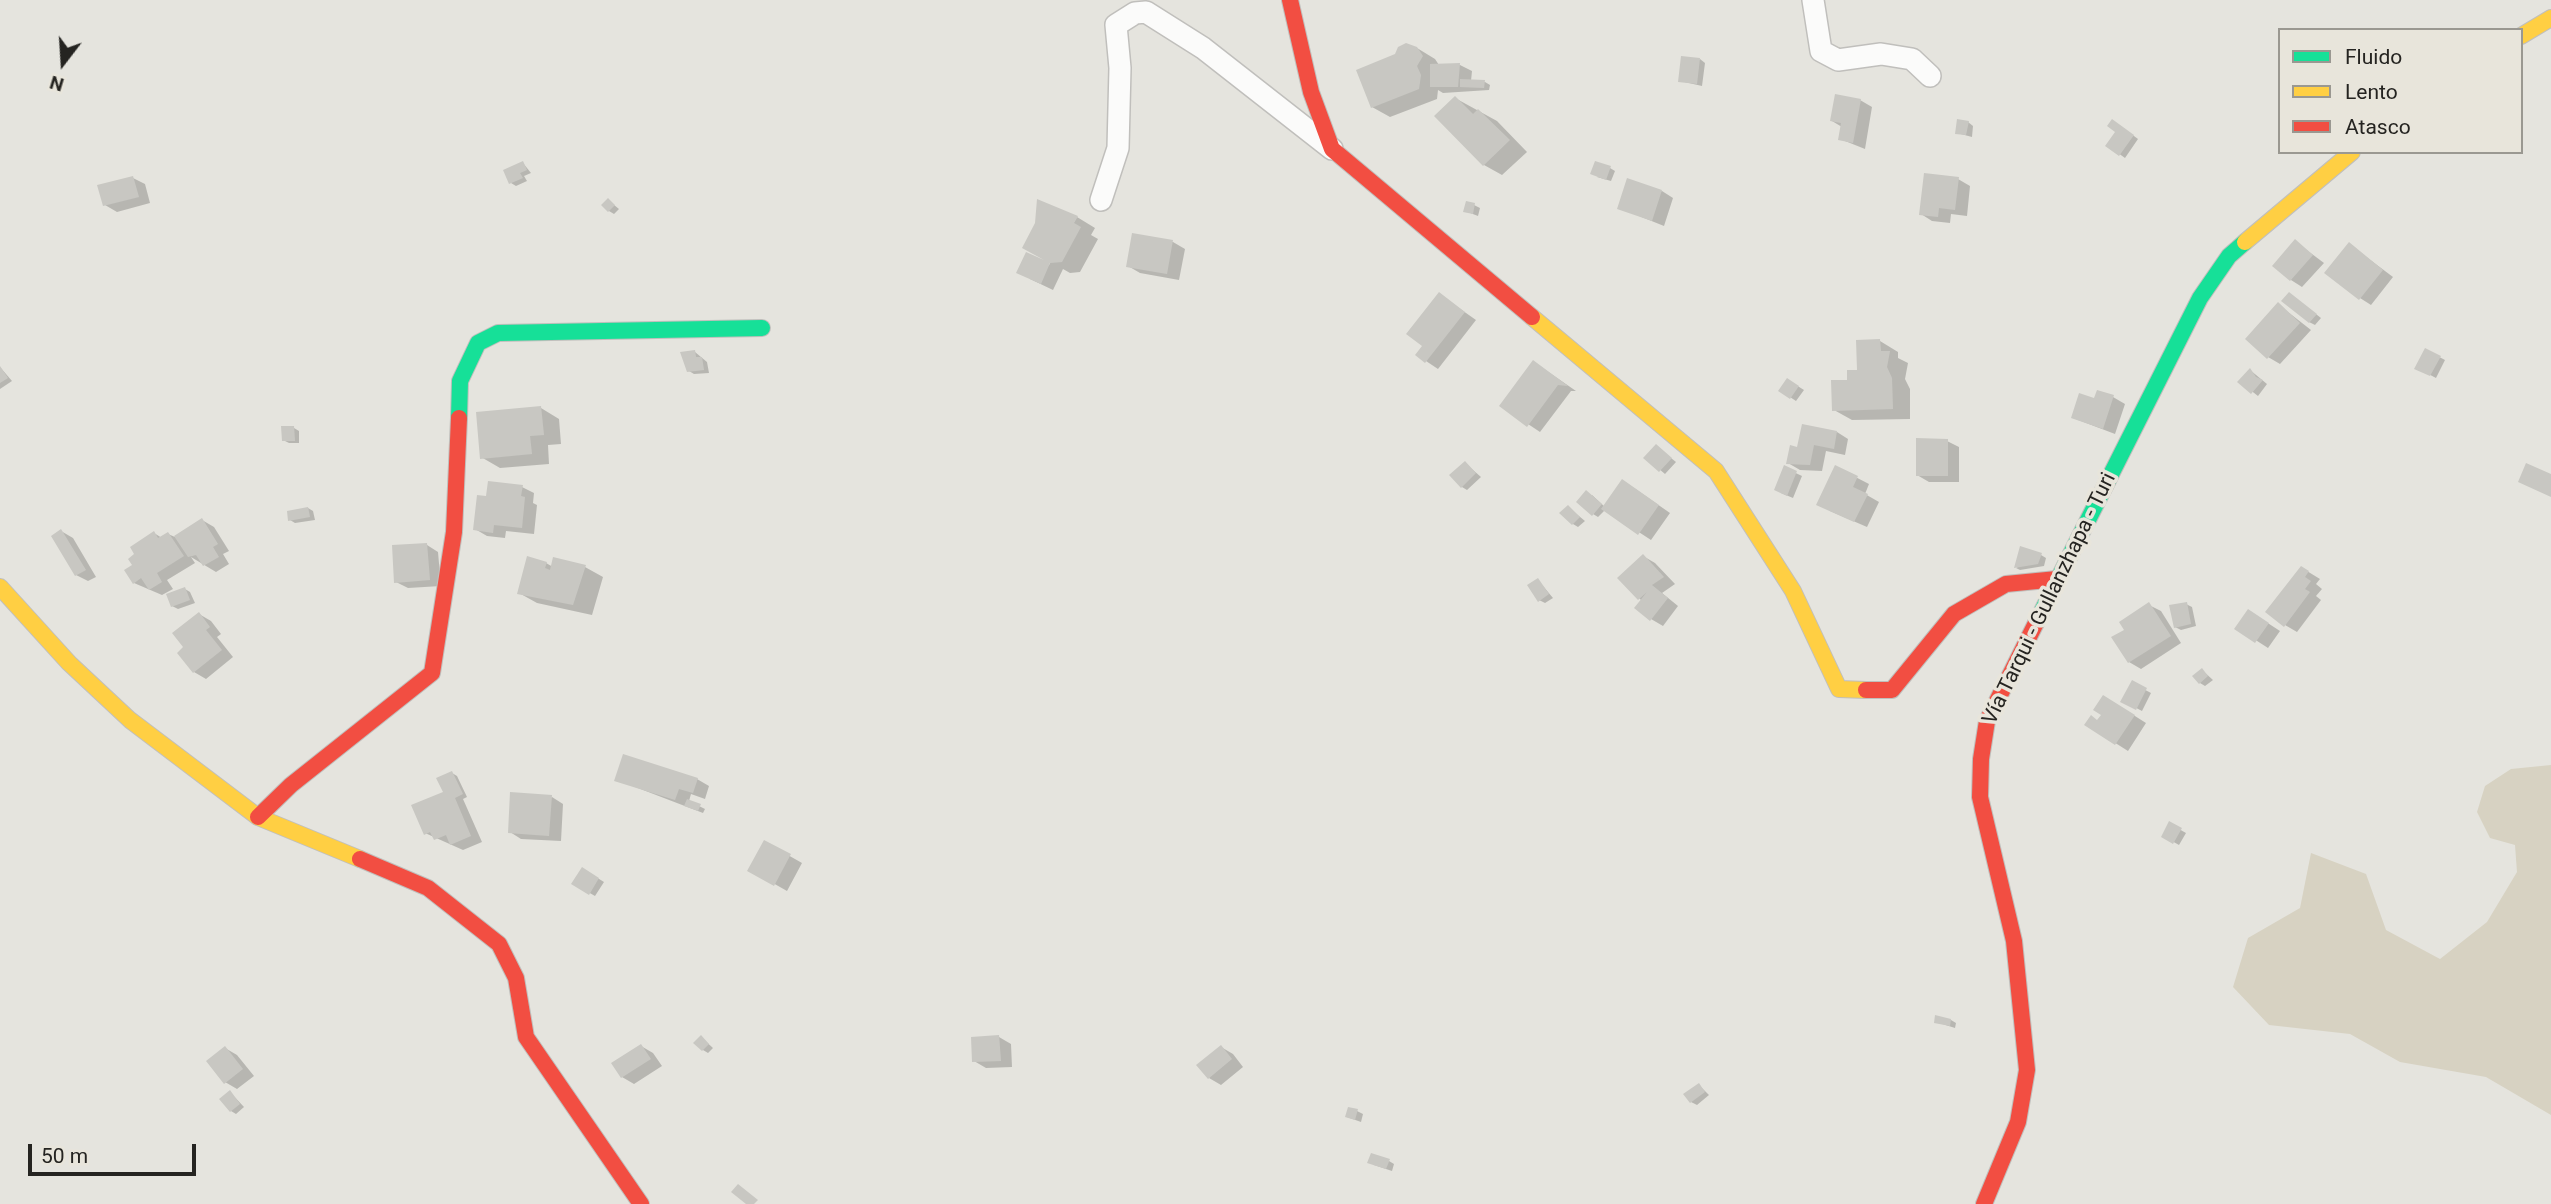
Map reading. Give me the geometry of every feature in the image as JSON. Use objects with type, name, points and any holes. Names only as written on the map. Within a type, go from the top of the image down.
[{"type":"street","points":[[1290,0],[1311,92],[1332,149]]},
{"type":"street","points":[[1813,0],[1821,51],[1838,60],[1881,54],[1912,59],[1930,76]]},
{"type":"street","points":[[1101,200],[1118,148],[1120,68],[1116,25],[1135,13],[1146,12],[1203,48],[1332,149],[1716,471],[1793,591],[1839,689],[1892,690],[1954,614],[2006,584],[2057,579]]},
{"type":"street","points":[[2523,35],[2551,18]]},
{"type":"street","name":"Vía Tarqui - Gullanzhapa - Turi","points":[[1984,1204],[2018,1122],[2027,1070],[2014,941],[1980,797],[1981,759],[1987,721],[2200,298],[2229,256],[2350,154]]},
{"type":"street","points":[[258,817],[291,785],[432,673],[454,532],[460,381],[478,343],[498,333],[761,328]]},
{"type":"street","points":[[0,587],[69,663],[130,720],[258,817],[428,888],[499,944],[516,978],[526,1037],[641,1204]]},
{"type":"shaded area","points":[[2551,765],[2551,1115],[2486,1077],[2400,1062],[2350,1034],[2269,1025],[2233,987],[2248,938],[2300,908],[2311,853],[2366,874],[2386,930],[2440,959],[2487,922],[2517,872],[2515,845],[2490,838],[2477,812],[2485,786],[2511,769]]},
{"type":"building","points":[[1406,43],[1417,47],[1423,56],[1417,66],[1421,75],[1419,89],[1371,108],[1356,70],[1395,54],[1398,47]]},
{"type":"building","points":[[1681,56],[1700,58],[1697,84],[1678,82]]},
{"type":"building","points":[[1460,63],[1458,87],[1430,87],[1430,64]]},
{"type":"building","points":[[1460,79],[1485,80],[1484,88],[1460,87]]},
{"type":"building","points":[[1835,94],[1861,99],[1853,143],[1838,140],[1841,123],[1830,121]]},
{"type":"building","points":[[1455,96],[1473,114],[1478,109],[1510,140],[1483,166],[1434,116]]},
{"type":"building","points":[[1957,119],[1969,121],[1966,135],[1955,134]]},
{"type":"building","points":[[2112,119],[2134,135],[2119,156],[2105,146],[2115,132],[2107,126]]},
{"type":"building","points":[[523,161],[527,170],[520,173],[523,178],[509,184],[503,170]]},
{"type":"building","points":[[1595,161],[1611,166],[1606,180],[1590,174]]},
{"type":"building","points":[[1924,173],[1959,177],[1955,210],[1939,208],[1938,217],[1919,215]]},
{"type":"building","points":[[133,176],[139,197],[103,206],[97,185]]},
{"type":"building","points":[[1627,178],[1662,190],[1652,221],[1617,209]]},
{"type":"building","points":[[608,198],[615,205],[608,212],[601,205]]},
{"type":"building","points":[[1037,199],[1078,216],[1074,223],[1081,227],[1062,262],[1050,263],[1041,284],[1016,273],[1026,252],[1044,260],[1022,248],[1035,223]]},
{"type":"building","points":[[1466,201],[1475,203],[1473,214],[1463,212]]},
{"type":"building","points":[[1132,233],[1173,240],[1167,274],[1126,267]]},
{"type":"building","points":[[2295,239],[2313,255],[2290,281],[2272,266]]},
{"type":"building","points":[[2349,242],[2383,270],[2359,300],[2324,273]]},
{"type":"building","points":[[1439,292],[1465,312],[1425,363],[1415,355],[1422,346],[1406,334]]},
{"type":"building","points":[[2289,292],[2317,314],[2309,323],[2281,301]]},
{"type":"building","points":[[2278,302],[2300,323],[2267,359],[2245,339]]},
{"type":"building","points":[[1880,339],[1881,351],[1890,351],[1887,367],[1892,378],[1893,409],[1832,411],[1831,380],[1847,380],[1847,370],[1857,370],[1856,340]]},
{"type":"building","points":[[2425,348],[2441,356],[2430,376],[2414,369]]},
{"type":"building","points":[[695,350],[696,357],[702,357],[704,370],[687,372],[680,352]]},
{"type":"building","points":[[1533,360],[1568,386],[1558,385],[1527,427],[1499,406]]},
{"type":"building","points":[[0,366],[8,378],[0,383]]},
{"type":"building","points":[[2250,368],[2256,377],[2263,380],[2251,394],[2237,382]]},
{"type":"building","points":[[1787,378],[1799,386],[1790,399],[1778,391]]},
{"type":"building","points":[[2097,390],[2114,395],[2103,429],[2071,418],[2079,393],[2094,398]]},
{"type":"building","points":[[541,406],[544,435],[530,436],[532,454],[480,459],[476,412]]},
{"type":"building","points":[[1802,424],[1837,431],[1834,449],[1814,445],[1810,465],[1786,464],[1790,445],[1797,447]]},
{"type":"building","points":[[281,426],[294,426],[295,441],[282,441]]},
{"type":"building","points":[[1916,438],[1948,439],[1948,476],[1916,476]]},
{"type":"building","points":[[1656,444],[1672,458],[1659,472],[1643,458]]},
{"type":"building","points":[[1465,461],[1476,473],[1461,488],[1449,475]]},
{"type":"building","points":[[2526,463],[2551,474],[2551,497],[2518,482]]},
{"type":"building","points":[[1784,465],[1797,471],[1787,496],[1774,490]]},
{"type":"building","points":[[1835,465],[1858,476],[1853,487],[1868,494],[1854,522],[1816,505]]},
{"type":"building","points":[[1622,479],[1659,505],[1638,535],[1601,509]]},
{"type":"building","points":[[488,481],[523,485],[521,496],[525,497],[522,528],[494,525],[493,533],[473,530],[477,495],[486,496]]},
{"type":"building","points":[[1586,490],[1602,504],[1592,516],[1576,502]]},
{"type":"building","points":[[1568,505],[1580,517],[1572,525],[1559,513]]},
{"type":"building","points":[[308,507],[310,517],[288,521],[287,511]]},
{"type":"building","points":[[202,518],[218,544],[213,547],[219,557],[203,566],[196,555],[188,557],[174,536]]},
{"type":"building","points":[[61,529],[86,570],[75,576],[51,536]]},
{"type":"building","points":[[154,531],[158,538],[168,532],[184,556],[157,573],[162,582],[149,590],[141,578],[133,584],[124,570],[132,565],[128,559],[134,554],[130,547]]},
{"type":"building","points":[[427,543],[430,580],[394,583],[392,545]]},
{"type":"building","points":[[2020,546],[2042,553],[2038,564],[2014,568]]},
{"type":"building","points":[[1643,554],[1664,577],[1652,585],[1668,598],[1650,621],[1634,608],[1647,592],[1638,600],[1617,578]]},
{"type":"building","points":[[527,556],[547,562],[545,568],[550,570],[553,557],[586,565],[573,605],[517,594]]},
{"type":"building","points":[[2301,566],[2309,571],[2305,577],[2311,581],[2305,589],[2310,592],[2284,627],[2265,612]]},
{"type":"building","points":[[1538,578],[1549,594],[1538,602],[1527,585]]},
{"type":"building","points":[[185,587],[190,600],[171,607],[166,594]]},
{"type":"building","points":[[2149,602],[2171,636],[2128,663],[2111,637],[2124,630],[2119,622]]},
{"type":"building","points":[[2187,602],[2191,624],[2174,628],[2169,605]]},
{"type":"building","points":[[2248,609],[2269,623],[2255,643],[2234,629]]},
{"type":"building","points":[[199,612],[210,627],[206,630],[222,650],[193,673],[177,653],[183,647],[172,633]]},
{"type":"building","points":[[2202,668],[2208,676],[2199,684],[2192,676]]},
{"type":"building","points":[[2132,680],[2147,688],[2136,710],[2120,702]]},
{"type":"building","points":[[2103,695],[2135,715],[2115,745],[2084,725],[2091,715],[2097,720],[2101,715],[2093,710]]},
{"type":"building","points":[[623,754],[698,778],[693,793],[679,789],[675,800],[614,781]]},
{"type":"building","points":[[452,771],[463,794],[455,798],[471,836],[450,845],[446,835],[434,840],[430,832],[424,835],[411,805],[443,792],[436,778]]},
{"type":"building","points":[[510,792],[552,795],[549,836],[508,833]]},
{"type":"building","points":[[687,799],[701,804],[698,811],[684,806]]},
{"type":"building","points":[[2169,821],[2182,828],[2173,844],[2161,837]]},
{"type":"building","points":[[764,840],[791,854],[774,886],[747,871]]},
{"type":"building","points":[[582,867],[599,878],[589,895],[571,884]]},
{"type":"building","points":[[1935,1015],[1951,1019],[1950,1026],[1934,1023]]},
{"type":"building","points":[[701,1035],[709,1044],[702,1051],[693,1043]]},
{"type":"building","points":[[999,1035],[1001,1061],[972,1062],[971,1037]]},
{"type":"building","points":[[641,1044],[651,1059],[621,1078],[611,1063]]},
{"type":"building","points":[[1221,1045],[1232,1059],[1208,1079],[1196,1065]]},
{"type":"building","points":[[225,1046],[243,1069],[224,1084],[206,1061]]},
{"type":"building","points":[[1699,1083],[1705,1092],[1690,1103],[1683,1094]]},
{"type":"building","points":[[230,1090],[240,1104],[230,1112],[219,1099]]},
{"type":"building","points":[[1348,1107],[1358,1109],[1355,1120],[1345,1117]]},
{"type":"building","points":[[1371,1153],[1390,1159],[1386,1169],[1367,1163]]},
{"type":"building","points":[[738,1184],[758,1200],[754,1204],[746,1204],[731,1192]]},
{"type":"traffic: fast","points":[[2036,623],[2200,298],[2229,256],[2245,242]]},
{"type":"traffic: fast","points":[[459,418],[460,381],[478,343],[498,333],[762,328]]},
{"type":"traffic: slow","points":[[2523,35],[2551,18]]},
{"type":"traffic: slow","points":[[2245,242],[2350,154]]},
{"type":"traffic: slow","points":[[1532,317],[1716,471],[1793,591],[1839,689],[1866,690]]},
{"type":"traffic: slow","points":[[0,587],[69,663],[130,720],[258,817],[360,859]]},
{"type":"traffic: jam","points":[[1290,0],[1311,92],[1332,149],[1532,317]]},
{"type":"traffic: jam","points":[[258,817],[291,785],[432,673],[454,532],[459,418]]},
{"type":"traffic: jam","points":[[1866,690],[1892,690],[1954,614],[2006,584],[2057,579]]},
{"type":"traffic: jam","points":[[1984,1204],[2018,1122],[2027,1070],[2014,941],[1980,797],[1981,759],[1987,721],[2036,623]]},
{"type":"traffic: jam","points":[[360,859],[428,888],[499,944],[516,978],[526,1037],[641,1204]]}]
